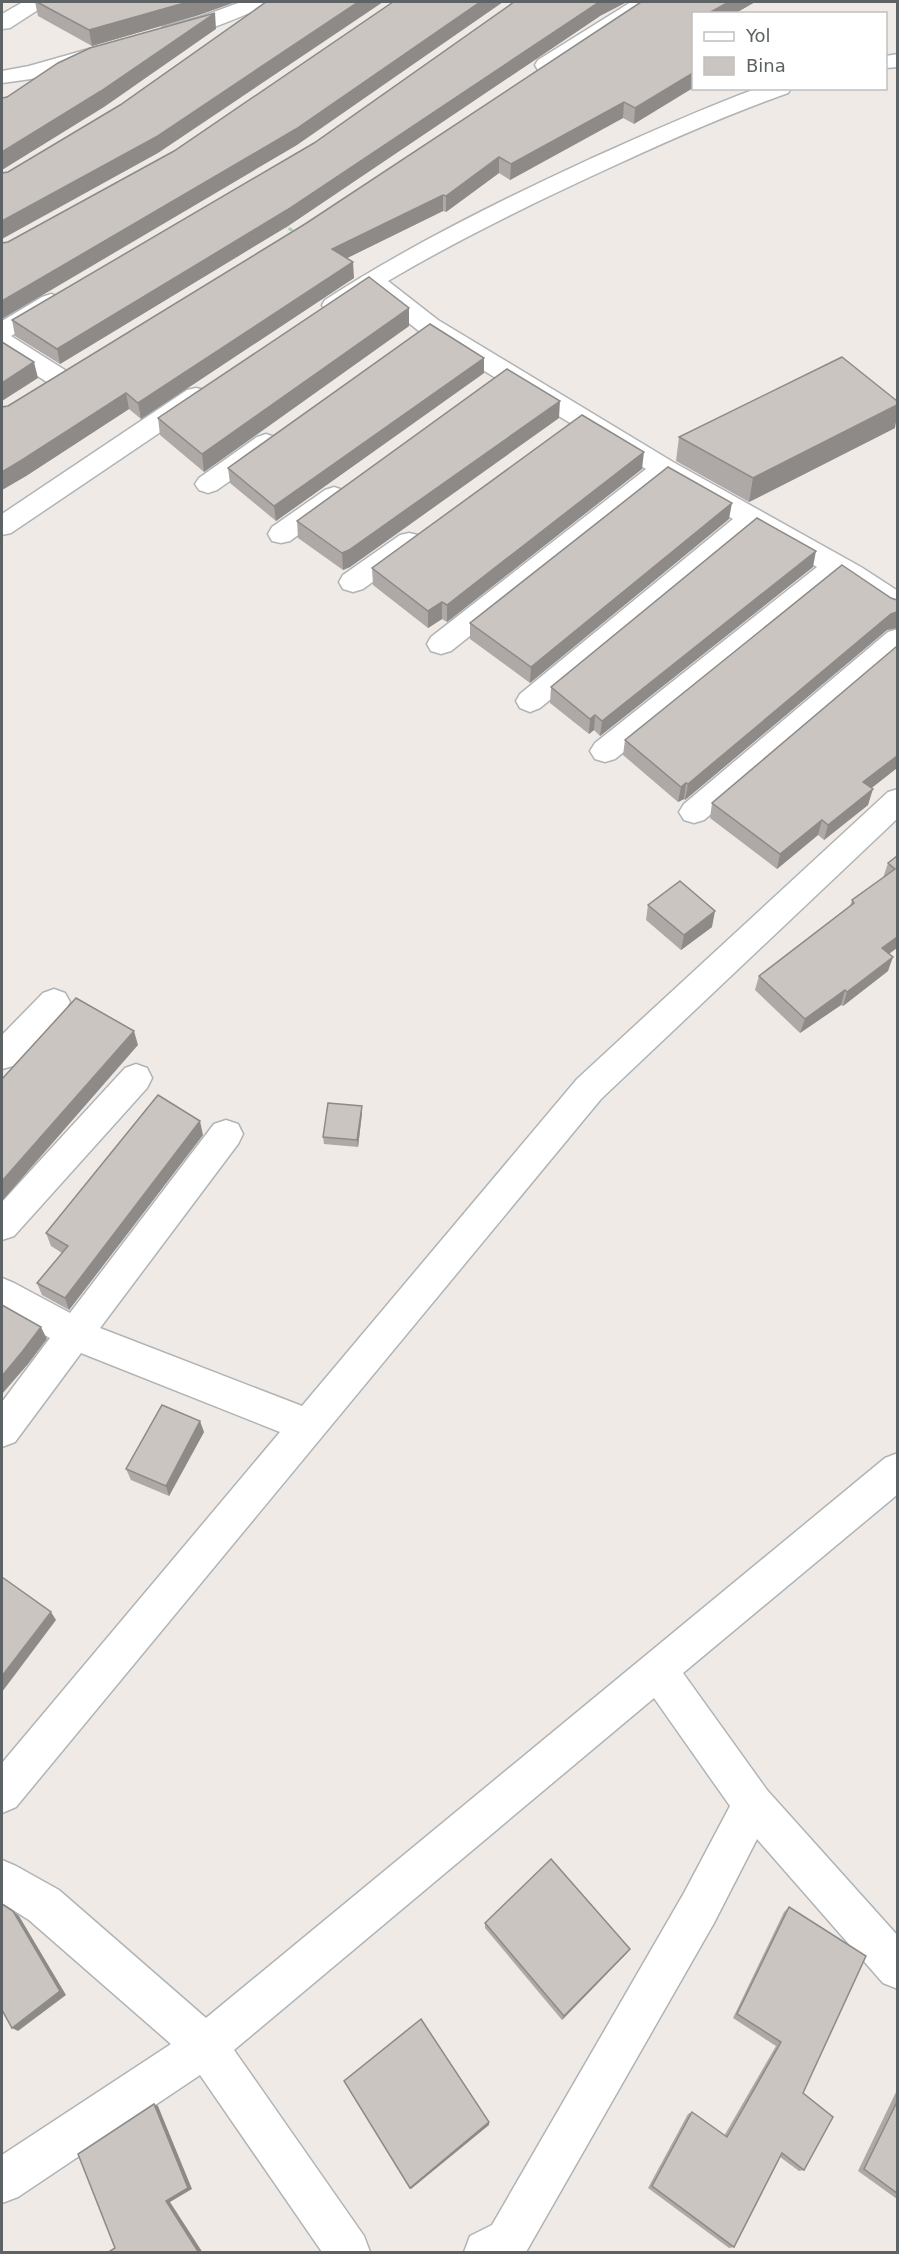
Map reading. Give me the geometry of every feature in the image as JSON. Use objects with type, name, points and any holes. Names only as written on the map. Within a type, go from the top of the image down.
[{"type":"street","points":[[2,23],[37,2]]},
{"type":"street","points":[[153,38],[208,22],[258,2]]},
{"type":"street","points":[[217,41],[274,2]]},
{"type":"street","points":[[530,76],[609,23],[646,2]]},
{"type":"street","points":[[2,77],[31,72],[120,47]]},
{"type":"street","points":[[21,93],[50,73],[87,57]]},
{"type":"street","points":[[313,319],[371,280],[513,203],[718,110],[774,90]]},
{"type":"street","points":[[371,280],[419,333],[571,424],[664,468],[834,567],[851,574],[897,605]]},
{"type":"street","points":[[2,331],[72,290]]},
{"type":"street","points":[[2,342],[59,378]]},
{"type":"street","points":[[2,526],[216,384]]},
{"type":"street","points":[[208,484],[285,429]]},
{"type":"street","points":[[441,644],[664,468]]},
{"type":"street","points":[[281,534],[356,480]]},
{"type":"street","points":[[530,701],[752,518]]},
{"type":"street","points":[[353,582],[429,528]]},
{"type":"street","points":[[605,751],[834,567]]},
{"type":"street","points":[[694,812],[897,639]]},
{"type":"street","points":[[2,1793],[306,1425],[589,1089],[897,800]]},
{"type":"street","points":[[2,1056],[54,1002]]},
{"type":"street","points":[[2,1225],[136,1078]]},
{"type":"street","points":[[2,1430],[226,1134]]},
{"type":"street","points":[[2,1294],[75,1334],[306,1425]]},
{"type":"street","points":[[2,2181],[206,2046],[897,1470]]},
{"type":"street","points":[[657,1670],[753,1804],[897,1968]]},
{"type":"street","points":[[503,2249],[699,1908],[753,1804]]},
{"type":"street","points":[[2,1880],[44,1905],[206,2046],[348,2253]]},
{"type":"path","points":[[278,222],[306,238]]},
{"type":"building","points":[[37,2],[188,2],[89,30]]},
{"type":"building","points":[[266,2],[358,2],[156,137],[2,221],[2,173],[8,172],[120,105]]},
{"type":"building","points":[[393,2],[480,2],[296,129],[2,301],[2,243],[8,242],[174,151]]},
{"type":"building","points":[[514,2],[599,2],[287,210],[57,349],[12,320],[314,143]]},
{"type":"building","points":[[641,2],[729,2],[711,12],[692,12],[692,74],[635,108],[624,102],[511,164],[499,157],[446,196],[443,195],[332,249],[353,262],[138,403],[126,393],[2,472],[2,407],[8,406],[305,224]]},
{"type":"building","points":[[215,13],[101,91],[2,152],[2,98],[7,97],[58,63],[90,48]]},
{"type":"building","points":[[369,277],[409,308],[202,454],[158,418]]},
{"type":"building","points":[[430,324],[484,358],[274,506],[228,468]]},
{"type":"building","points":[[2,342],[34,362],[2,383]]},
{"type":"building","points":[[842,357],[897,401],[897,405],[753,478],[679,437]]},
{"type":"building","points":[[507,369],[560,401],[349,550],[342,553],[297,521]]},
{"type":"building","points":[[582,415],[644,452],[447,605],[442,602],[428,611],[372,568]]},
{"type":"building","points":[[668,467],[732,503],[531,667],[470,623]]},
{"type":"building","points":[[757,518],[816,551],[602,721],[595,715],[590,719],[551,687]]},
{"type":"building","points":[[842,565],[897,600],[897,612],[891,614],[688,784],[681,787],[625,740]]},
{"type":"building","points":[[897,646],[897,756],[863,782],[873,789],[828,825],[822,820],[780,854],[712,803]]},
{"type":"building","points":[[897,856],[897,937],[882,948],[893,957],[847,992],[845,990],[805,1019],[759,976],[854,903],[852,900],[895,869],[888,863]]},
{"type":"building","points":[[680,881],[715,911],[684,935],[648,905]]},
{"type":"building","points":[[76,998],[134,1031],[2,1181],[2,1079]]},
{"type":"building","points":[[158,1095],[200,1121],[65,1298],[37,1283],[68,1246],[46,1233]]},
{"type":"building","points":[[328,1103],[362,1106],[357,1140],[323,1137]]},
{"type":"building","points":[[2,1305],[41,1327],[2,1376]]},
{"type":"building","points":[[162,1405],[200,1421],[166,1486],[126,1469]]},
{"type":"building","points":[[2,1577],[51,1612],[2,1676]]},
{"type":"building","points":[[551,1859],[630,1949],[564,2016],[485,1923]]},
{"type":"building","points":[[2,1904],[13,1911],[60,1991],[12,2028],[2,2010]]},
{"type":"building","points":[[789,1907],[866,1956],[803,2093],[833,2117],[804,2170],[782,2153],[734,2247],[652,2186],[692,2112],[727,2137],[781,2042],[737,2014]]},
{"type":"building","points":[[421,2019],[489,2122],[410,2188],[344,2081]]},
{"type":"building","points":[[897,2102],[897,2193],[864,2169]]},
{"type":"building","points":[[154,2104],[188,2188],[166,2201],[199,2253],[107,2253],[115,2248],[78,2154]]}]
